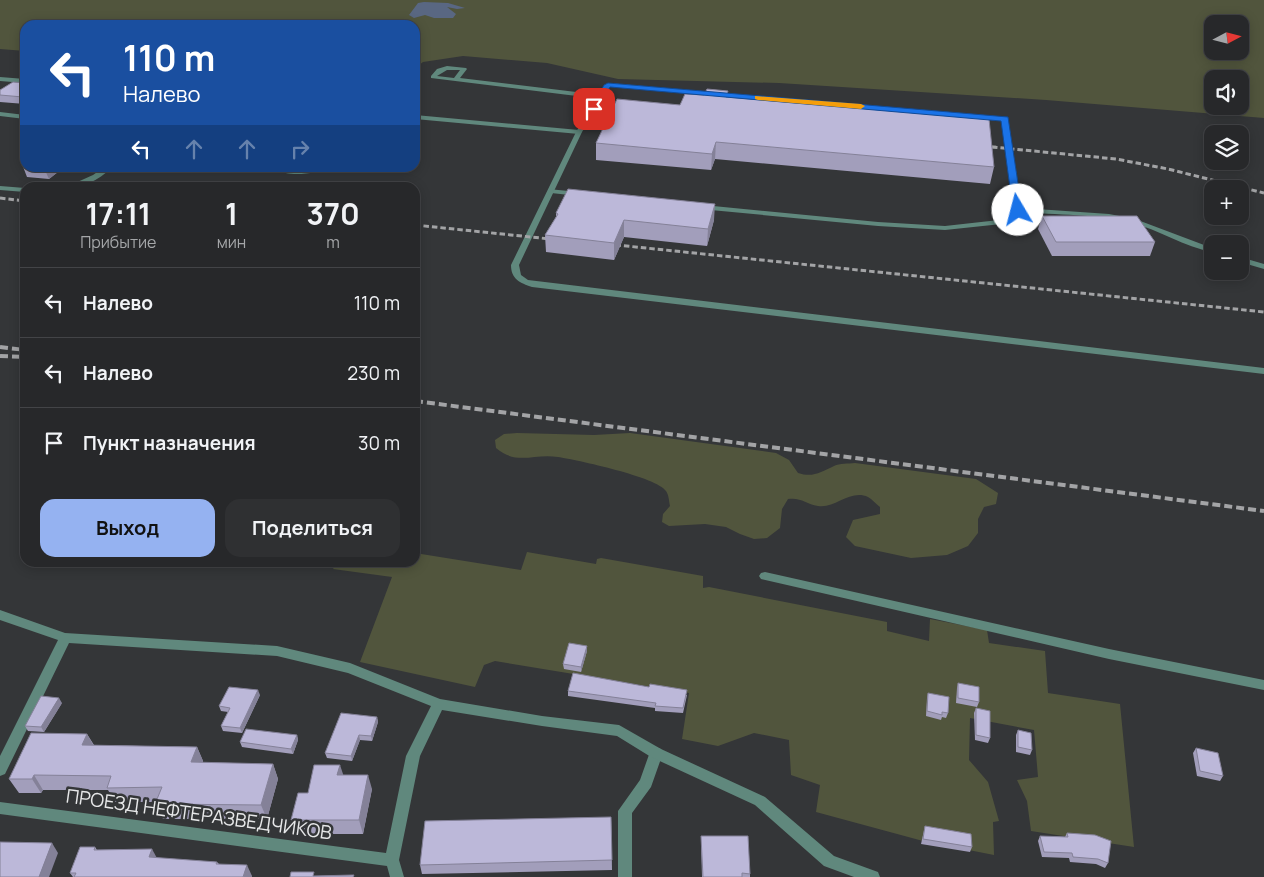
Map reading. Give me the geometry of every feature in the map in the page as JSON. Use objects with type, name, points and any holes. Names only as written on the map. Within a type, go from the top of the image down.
[{"type":"street","points":[[0,79],[20,81]]},
{"type":"street","points":[[455,80],[600,97]]},
{"type":"street","points":[[700,206],[878,224],[945,228],[1011,221],[1018,210],[1005,119],[608,85],[579,132],[515,265],[514,271],[517,277],[532,284],[1264,371]]},
{"type":"street","points":[[0,114],[20,116]]},
{"type":"street","points":[[420,117],[579,132]]},
{"type":"street","points":[[83,182],[96,177],[102,172]]},
{"type":"street","points":[[0,188],[20,190]]},
{"type":"street","points":[[551,191],[590,195]]},
{"type":"street","points":[[1018,210],[1109,216],[1135,221],[1204,248]]},
{"type":"street","points":[[1249,262],[1264,267]]},
{"type":"street","points":[[765,576],[1109,654],[1264,685]]},
{"type":"street","points":[[0,615],[65,638],[277,651],[350,668],[439,704],[542,721],[619,731],[656,753],[760,801],[829,861],[873,877]]},
{"type":"street","points":[[0,770],[65,638]]},
{"type":"street","points":[[397,877],[392,860],[413,756],[439,704]]},
{"type":"street","points":[[625,877],[625,811],[646,782],[656,753]]},
{"type":"street","name":"ПРОЕЗД НЕФТЕРАЗВЕДЧИКОВ","points":[[0,808],[392,860]]},
{"type":"green space","points":[[0,0],[1264,0],[1264,118],[1228,115],[1249,115],[1249,70],[1204,70],[1204,113],[1046,100],[779,83],[618,79],[547,63],[463,56],[423,62],[420,64],[420,20],[20,20],[20,51],[0,49]]},
{"type":"green space","points":[[630,433],[776,453],[789,460],[798,473],[808,475],[813,475],[836,465],[855,463],[976,479],[998,493],[996,504],[984,507],[978,519],[978,533],[968,546],[947,555],[911,558],[855,546],[846,537],[853,520],[880,514],[880,507],[869,498],[861,495],[855,495],[824,506],[796,499],[788,499],[782,509],[780,528],[767,538],[754,539],[726,527],[705,524],[669,526],[662,522],[663,514],[670,506],[667,493],[660,486],[648,480],[616,470],[558,457],[519,458],[496,448],[495,440],[504,434],[594,435]]},
{"type":"green space","points":[[527,552],[596,564],[597,559],[601,558],[703,576],[703,588],[709,587],[887,622],[887,631],[929,641],[930,619],[987,630],[989,643],[1045,651],[1048,693],[1120,704],[1134,847],[1031,831],[1027,801],[1017,780],[1038,777],[1034,730],[970,718],[969,760],[988,782],[999,821],[993,822],[994,855],[923,841],[816,812],[820,785],[791,775],[789,740],[754,733],[718,746],[682,739],[689,693],[495,661],[484,665],[475,687],[360,662],[392,577],[333,569],[334,567],[420,567],[420,554],[521,570]]},
{"type":"water","points":[[418,3],[448,3],[465,8],[447,7],[456,14],[453,18],[434,18],[425,15],[414,18],[409,15]]},
{"type":"building","points":[[13,82],[20,83],[20,97],[0,95],[0,90]]},
{"type":"building","points":[[707,89],[728,91],[726,97],[989,119],[994,167],[716,142],[712,154],[596,143],[617,99],[680,105],[685,94],[704,95]]},
{"type":"building","points":[[568,189],[715,204],[708,229],[624,220],[614,243],[545,235],[558,214],[556,213]]},
{"type":"building","points":[[1042,216],[1137,216],[1155,242],[1056,242]]},
{"type":"building","points":[[569,643],[587,646],[581,667],[563,664]]},
{"type":"building","points":[[573,673],[649,687],[650,684],[687,690],[683,708],[655,706],[656,703],[568,691]]},
{"type":"building","points":[[958,683],[979,687],[979,702],[958,698]]},
{"type":"building","points":[[229,687],[258,690],[240,728],[221,726],[230,708],[219,706]]},
{"type":"building","points":[[928,693],[949,697],[948,713],[942,712],[942,715],[927,711]]},
{"type":"building","points":[[41,696],[59,698],[41,727],[25,726]]},
{"type":"building","points":[[976,708],[990,711],[990,738],[976,735]]},
{"type":"building","points":[[341,713],[377,717],[371,736],[359,735],[351,756],[325,753]]},
{"type":"building","points":[[246,729],[297,735],[291,749],[240,742]]},
{"type":"building","points":[[1018,730],[1031,733],[1032,750],[1018,747]]},
{"type":"building","points":[[31,733],[87,734],[82,745],[197,747],[191,762],[273,764],[261,805],[155,804],[162,787],[107,788],[111,776],[34,775],[32,779],[9,779]]},
{"type":"building","points":[[1196,748],[1218,753],[1223,776],[1200,771]]},
{"type":"building","points":[[314,765],[340,765],[337,775],[368,775],[359,820],[291,820],[298,793],[308,793]]},
{"type":"building","points":[[611,817],[612,860],[420,865],[425,821]]},
{"type":"building","points":[[925,826],[971,834],[972,847],[923,839]]},
{"type":"building","points":[[1067,833],[1095,835],[1111,841],[1108,863],[1098,859],[1073,857],[1072,853],[1044,852],[1040,836],[1068,837]]},
{"type":"building","points":[[701,836],[748,836],[750,874],[742,873],[742,877],[703,877]]},
{"type":"building","points":[[0,842],[52,843],[39,877],[0,877]]},
{"type":"building","points":[[80,847],[95,847],[94,850],[152,849],[149,857],[217,862],[216,864],[247,865],[243,877],[74,877],[76,873],[70,873]]},
{"type":"building","points":[[291,872],[314,872],[313,876],[354,875],[353,877],[290,877]]},
{"type":"railway","points":[[996,147],[992,147],[1116,159],[1168,169],[1264,193]]},
{"type":"railway","points":[[0,198],[20,200]]},
{"type":"railway","points":[[420,226],[560,240]]},
{"type":"railway","points":[[607,244],[1264,312]]},
{"type":"railway","points":[[0,347],[20,349]]},
{"type":"railway","points":[[0,356],[20,357]]},
{"type":"railway","points":[[420,402],[1264,511]]},
{"type":"slow traffic","points":[[758,98],[861,106]]},
{"type":"route","points":[[594,109],[608,85],[1005,119],[1018,210]]}]
